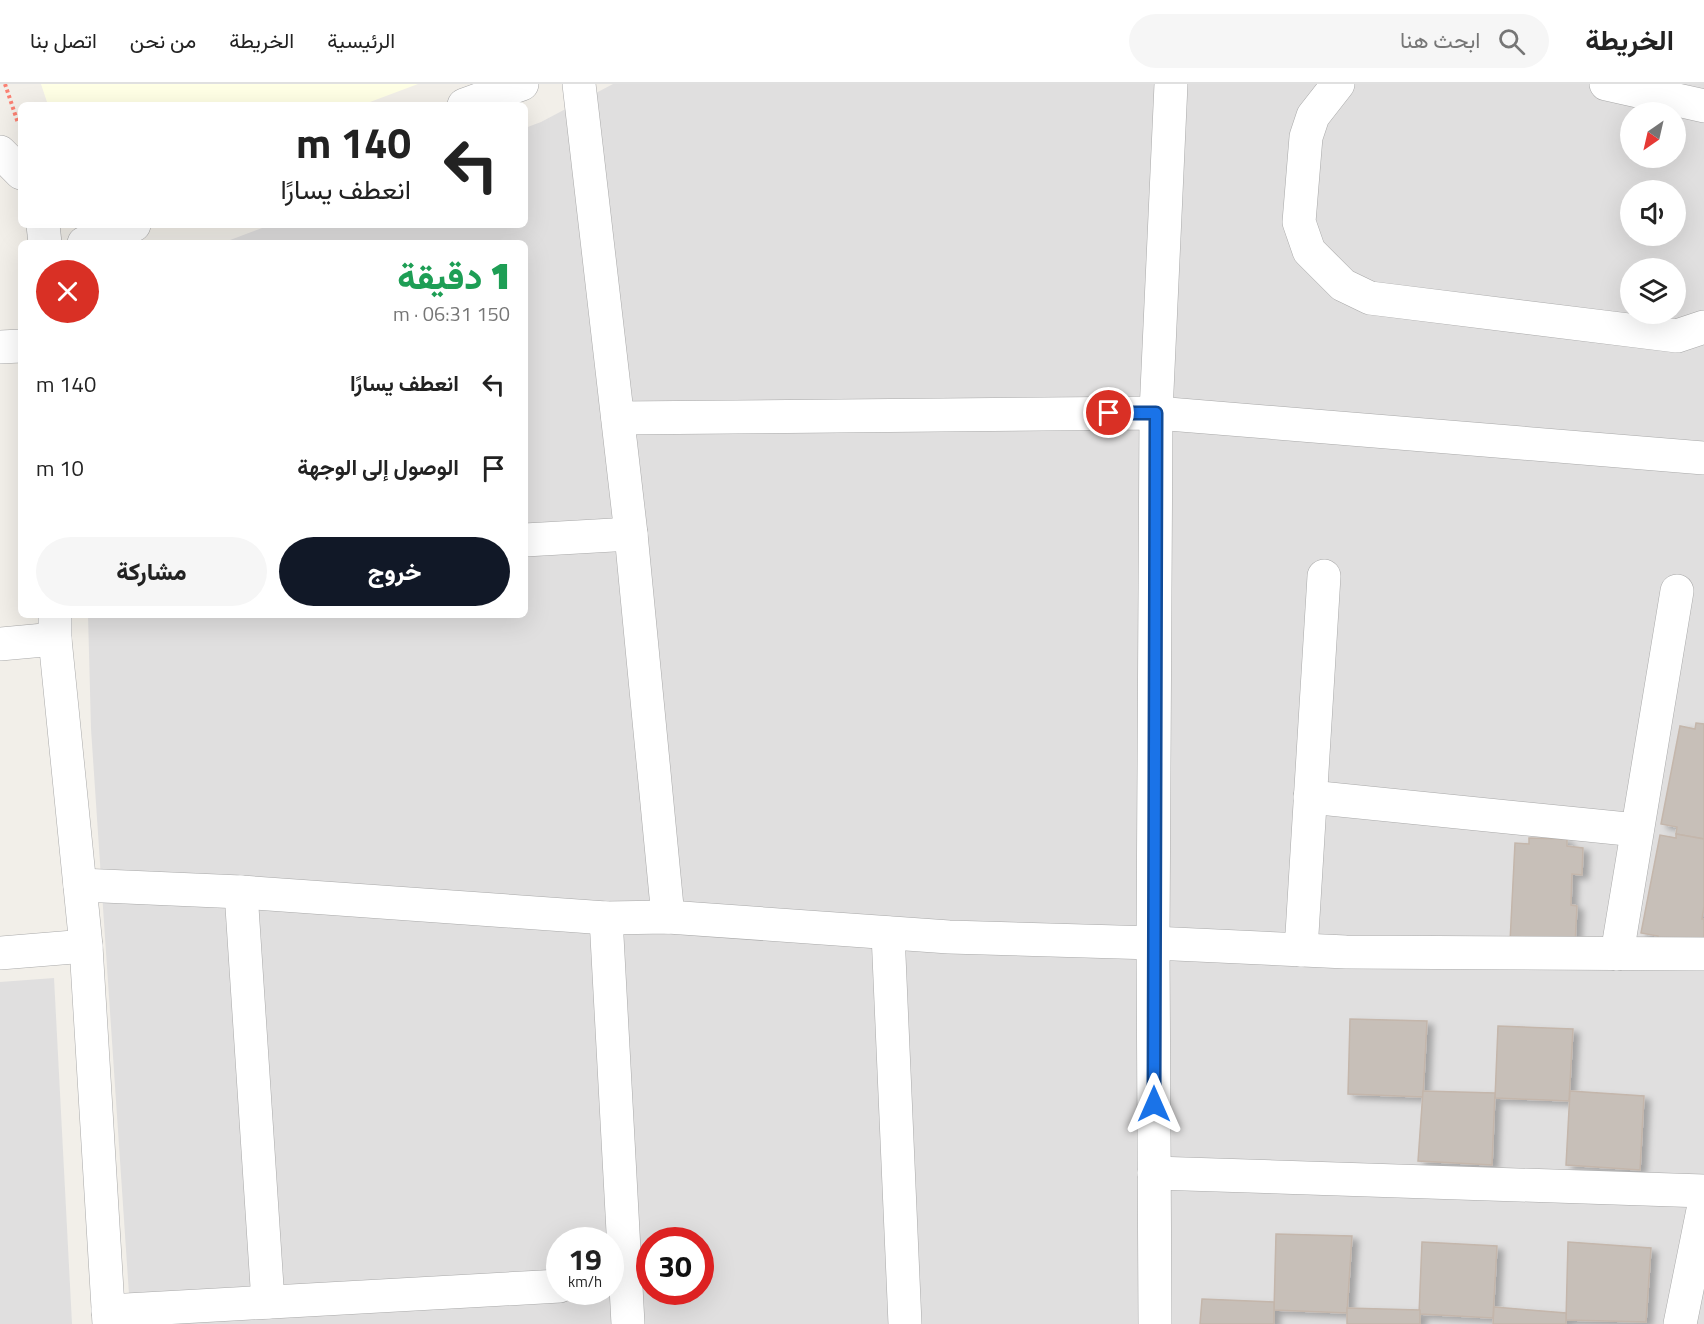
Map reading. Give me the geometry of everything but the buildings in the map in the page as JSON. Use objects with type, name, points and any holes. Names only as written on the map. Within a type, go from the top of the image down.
[{"type":"street","points":[[472,102],[522,84]]},
{"type":"street","points":[[579,84],[631,534],[668,917]]},
{"type":"street","points":[[1155,1324],[1153,943],[1156,413],[1171,84]]},
{"type":"street","points":[[1338,84],[1313,116],[1306,137],[1299,222],[1309,251],[1343,285],[1370,298],[1677,336],[1704,327]]},
{"type":"street","points":[[1606,84],[1704,106]]},
{"type":"street","points":[[10,141],[18,164]]},
{"type":"street","points":[[92,240],[126,228]]},
{"type":"street","points":[[0,347],[18,346]]},
{"type":"street","points":[[618,418],[1156,413],[1704,458]]},
{"type":"street","points":[[528,540],[631,534]]},
{"type":"street","points":[[1301,950],[1324,576]]},
{"type":"street","points":[[1617,954],[1677,591]]},
{"type":"street","points":[[0,644],[55,627],[86,946],[108,1318],[268,1302],[546,1287]]},
{"type":"street","points":[[1310,797],[1637,830]]},
{"type":"street","points":[[80,885],[241,892],[606,918],[668,917],[949,937],[1346,952],[1704,954]]},
{"type":"street","points":[[241,892],[268,1302]]},
{"type":"street","points":[[606,918],[616,1227]]},
{"type":"street","points":[[888,933],[904,1324]]},
{"type":"street","points":[[0,953],[86,946]]},
{"type":"street","points":[[1154,1173],[1704,1191]]},
{"type":"street","points":[[1680,1324],[1704,1204]]},
{"type":"street","points":[[623,1305],[628,1324]]},
{"type":"path","points":[[5,84],[10,141]]},
{"type":"shaded area","points":[[41,84],[418,84],[370,102],[47,102]]},
{"type":"shaded area","points":[[613,84],[1704,84],[1704,1324],[131,1324],[91,729],[88,618],[528,618],[528,240],[230,240],[262,228],[528,228],[528,127]]},
{"type":"shaded area","points":[[54,978],[72,1324],[0,1324],[0,982]]},
{"type":"route","points":[[1109,413],[1156,413],[1154,1104]]}]
